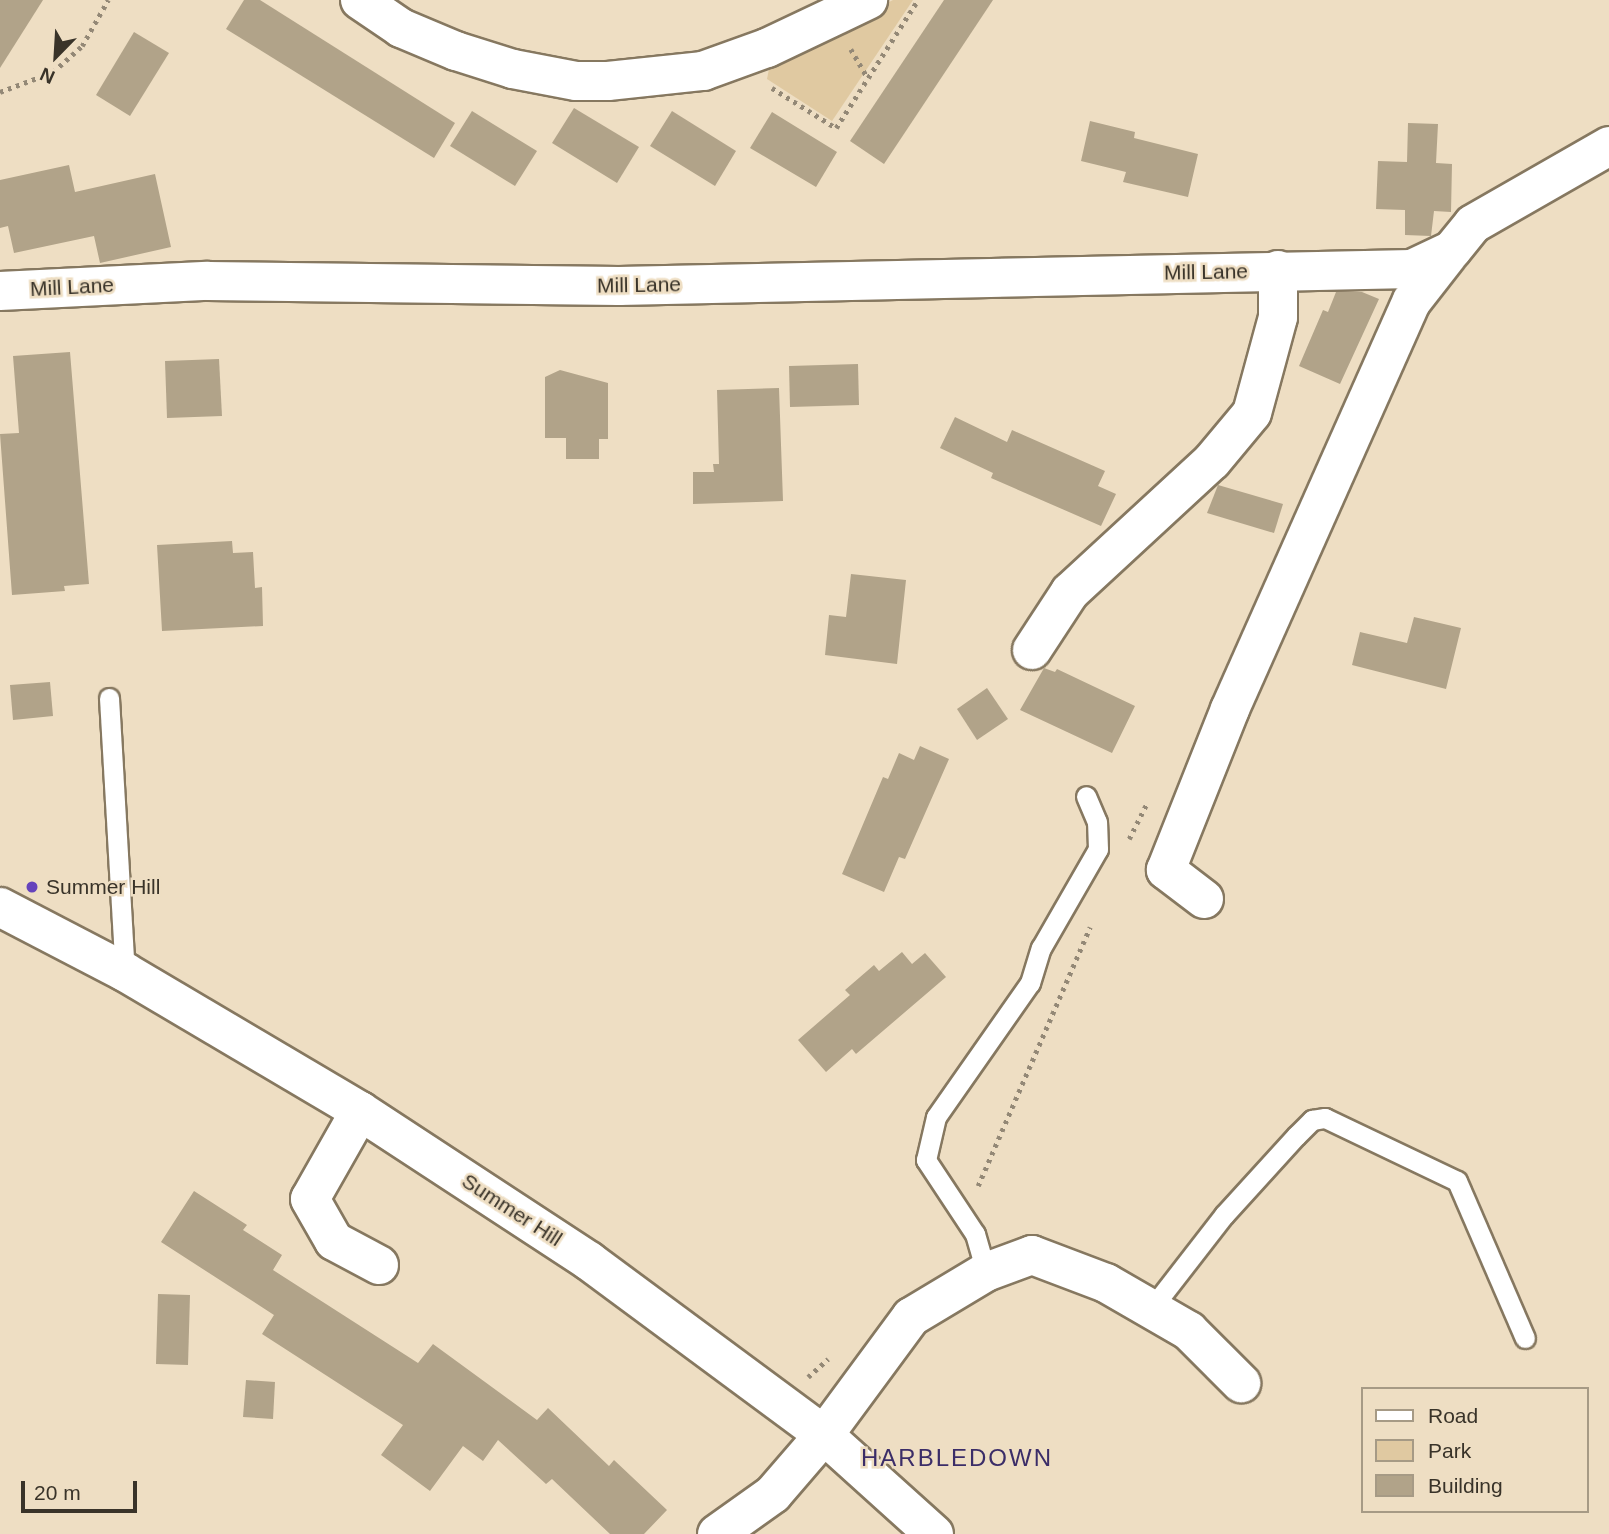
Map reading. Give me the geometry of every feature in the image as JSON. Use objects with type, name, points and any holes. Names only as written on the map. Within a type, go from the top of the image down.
[{"type":"street","points":[[365,1],[401,28],[456,51],[576,81],[645,80],[703,71],[834,19],[867,0]]},
{"type":"street","name":"Mill Lane","points":[[1204,900],[1166,870],[1230,709],[1412,301],[1473,224],[1609,146]]},
{"type":"street","name":"Mill Lane","points":[[0,291],[208,281],[619,286],[1278,270],[1412,270],[1452,250]]},
{"type":"street","name":"Mill Lane","points":[[1032,650],[1070,592],[1212,461],[1252,413],[1278,317],[1278,270]]},
{"type":"street","name":"Summer Hill","points":[[0,907],[125,972],[360,1111],[589,1261],[824,1435],[934,1534]]},
{"type":"street","points":[[360,1111],[310,1199],[334,1241],[379,1265]]},
{"type":"street","points":[[717,1534],[773,1494],[824,1435],[911,1317],[986,1272],[1032,1255],[1106,1283],[1189,1331],[1241,1383]]},
{"type":"lane","points":[[109,698],[125,972]]},
{"type":"lane","points":[[986,1272],[975,1234],[926,1160],[936,1117],[1030,983],[1041,948],[1098,849],[1097,822],[1086,796]]},
{"type":"lane","points":[[1151,1309],[1224,1215],[1312,1120],[1325,1118],[1457,1181],[1525,1338]]},
{"type":"path","points":[[0,92],[18,88],[53,72],[82,46],[108,0]]},
{"type":"path","points":[[730,62],[836,128],[918,0]]},
{"type":"green space","points":[[893,0],[913,0],[832,121],[767,79],[770,64]]},
{"type":"building","points":[[0,0],[43,0],[0,68]]},
{"type":"building","points":[[244,0],[260,0],[455,123],[434,158],[226,29]]},
{"type":"building","points":[[944,0],[993,0],[884,164],[850,141]]},
{"type":"building","points":[[134,32],[169,53],[130,116],[96,95]]},
{"type":"building","points":[[574,108],[639,147],[617,183],[552,143]]},
{"type":"building","points":[[472,111],[537,151],[515,186],[450,146]]},
{"type":"building","points":[[672,111],[736,151],[715,186],[650,146]]},
{"type":"building","points":[[772,112],[837,152],[816,187],[750,148]]},
{"type":"building","points":[[1090,121],[1135,132],[1134,138],[1198,154],[1188,197],[1123,182],[1126,172],[1081,161]]},
{"type":"building","points":[[1408,123],[1438,124],[1436,163],[1452,164],[1451,212],[1434,211],[1431,236],[1405,235],[1405,210],[1376,209],[1378,161],[1407,162]]},
{"type":"building","points":[[69,165],[75,192],[155,174],[171,247],[100,263],[94,236],[14,253],[8,226],[0,228],[0,180]]},
{"type":"building","points":[[1336,292],[1362,292],[1379,299],[1340,384],[1299,366],[1323,310],[1328,312]]},
{"type":"building","points":[[70,352],[89,584],[64,586],[65,591],[12,595],[0,434],[19,433],[13,356]]},
{"type":"building","points":[[219,359],[222,416],[167,418],[165,361]]},
{"type":"building","points":[[858,364],[859,405],[790,407],[789,366]]},
{"type":"building","points":[[560,370],[608,383],[608,439],[599,439],[599,459],[566,459],[566,438],[545,438],[545,377]]},
{"type":"building","points":[[779,388],[783,501],[693,504],[693,472],[714,472],[713,464],[719,464],[717,390]]},
{"type":"building","points":[[955,417],[1007,442],[1012,430],[1105,471],[1098,486],[1116,494],[1101,526],[991,478],[993,473],[940,448]]},
{"type":"building","points":[[1218,485],[1283,504],[1274,533],[1207,513]]},
{"type":"building","points":[[232,541],[233,553],[253,552],[255,588],[262,587],[263,626],[162,631],[157,545]]},
{"type":"building","points":[[851,574],[906,580],[897,664],[825,655],[829,615],[846,617]]},
{"type":"building","points":[[1414,617],[1461,628],[1446,689],[1352,665],[1360,632],[1407,643]]},
{"type":"building","points":[[1044,668],[1055,672],[1057,669],[1135,706],[1112,753],[1020,710]]},
{"type":"building","points":[[50,682],[53,716],[13,720],[10,685]]},
{"type":"building","points":[[987,688],[1008,719],[977,740],[957,709]]},
{"type":"building","points":[[920,746],[949,759],[905,859],[899,857],[884,892],[842,874],[883,777],[888,779],[899,753],[914,760]]},
{"type":"building","points":[[902,952],[912,964],[925,953],[946,977],[856,1054],[852,1049],[826,1072],[798,1040],[850,995],[845,990],[874,965],[879,971]]},
{"type":"building","points":[[194,1191],[247,1225],[243,1230],[282,1255],[273,1270],[418,1363],[433,1344],[537,1420],[548,1408],[609,1466],[614,1460],[667,1510],[644,1534],[610,1534],[552,1479],[546,1484],[498,1440],[483,1461],[463,1446],[430,1491],[381,1455],[403,1425],[262,1334],[274,1315],[161,1242]]},
{"type":"building","points":[[158,1294],[190,1295],[188,1365],[156,1364]]},
{"type":"building","points":[[246,1380],[275,1382],[273,1419],[243,1417]]},
{"type":"place","name":"Summer Hill","points":[[32,887]]},
{"type":"district","name":"HARBLEDOWN","points":[[957,1458]]}]
